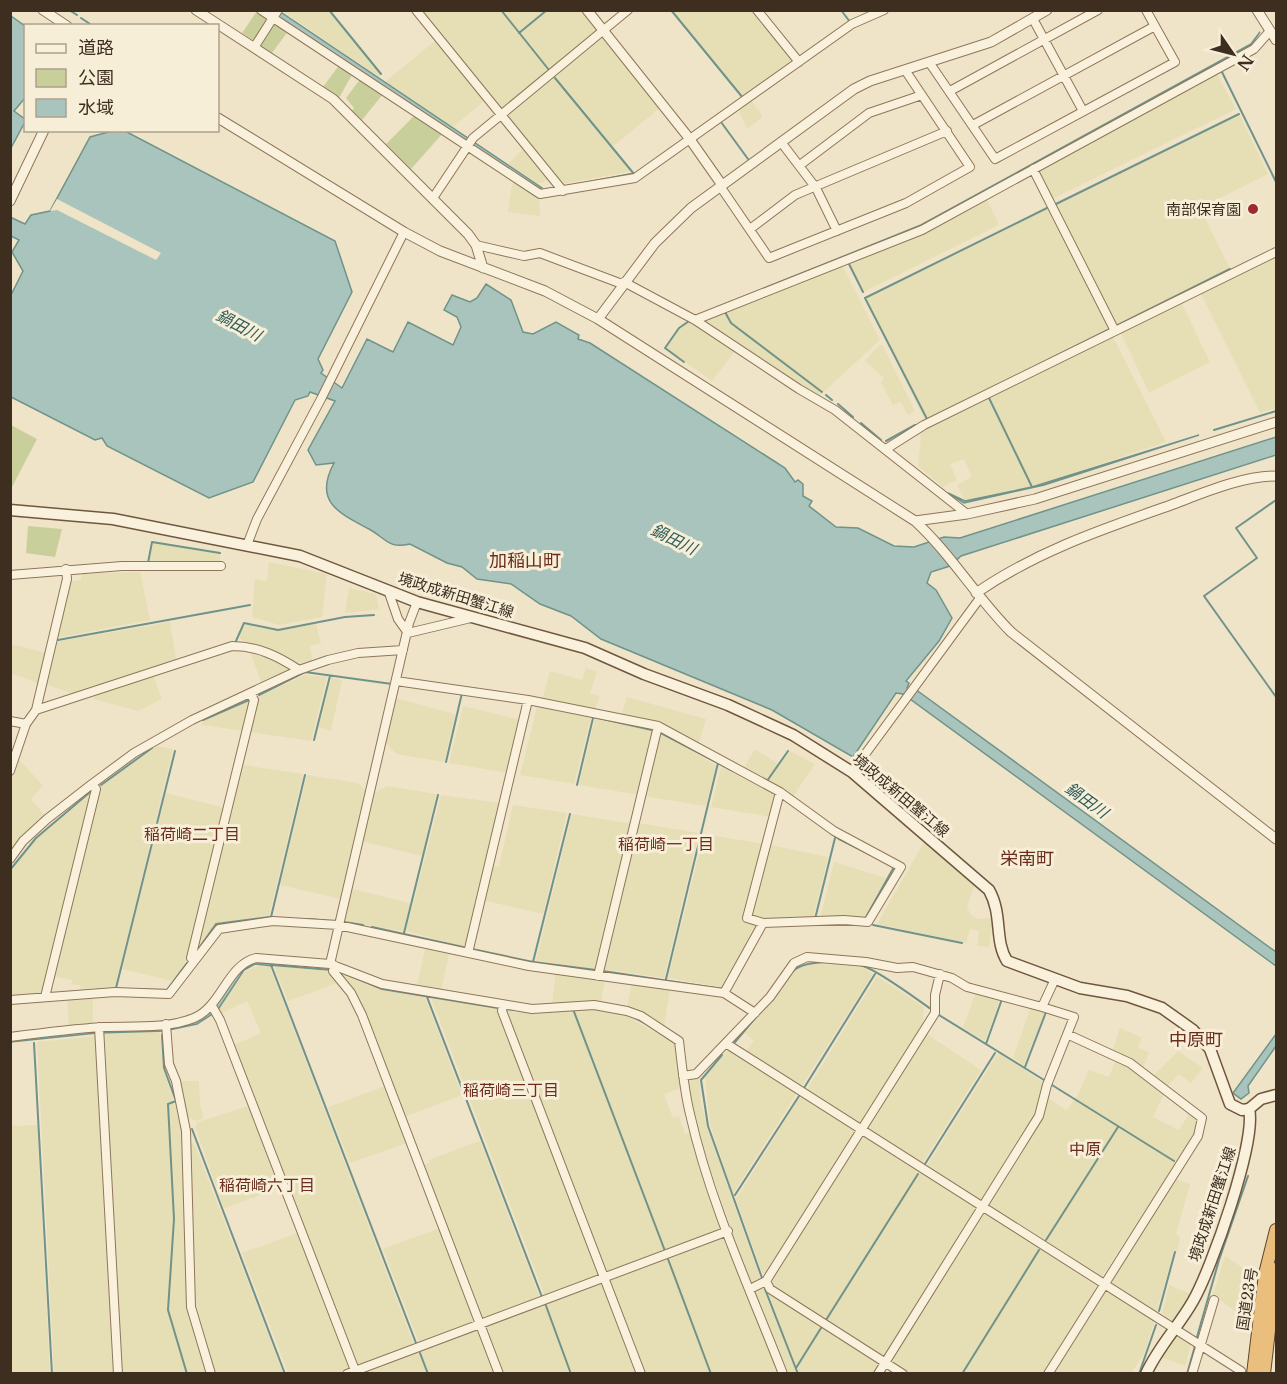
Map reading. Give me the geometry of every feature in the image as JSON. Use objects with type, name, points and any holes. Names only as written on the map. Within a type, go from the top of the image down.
[{"type":"highway","name":"国道23号","points":[[1247,1372],[1265,1274],[1276,1230]]},
{"type":"highway","name":"国道23号","points":[[1264,1374],[1276,1269]]},
{"type":"main road","name":"境政成新田蟹江線","points":[[10,510],[113,519],[300,556],[417,602],[585,648],[644,674],[728,705],[793,735],[852,772],[990,890],[997,904],[1000,945],[1007,961],[1080,988],[1127,996],[1162,1008],[1193,1030],[1210,1049],[1230,1104],[1242,1110],[1249,1109],[1247,1148],[1230,1204],[1200,1285],[1146,1374]]},
{"type":"main road","points":[[1249,1109],[1261,1099],[1276,1095]]},
{"type":"street","points":[[43,10],[64,24]]},
{"type":"street","points":[[196,10],[219,24]]},
{"type":"street","points":[[261,10],[275,15],[470,143],[540,194],[635,178],[852,24],[884,10]]},
{"type":"street","points":[[416,10],[563,191]]},
{"type":"street","points":[[586,10],[689,138],[769,258],[906,203],[970,167],[905,70]]},
{"type":"street","points":[[433,198],[470,143],[628,10]]},
{"type":"street","points":[[757,10],[799,62]]},
{"type":"street","points":[[598,319],[623,283],[673,224],[721,185],[854,89],[870,81],[991,42],[1047,10]]},
{"type":"street","points":[[950,92],[1098,10]]},
{"type":"street","points":[[929,62],[995,159],[1175,62],[1146,10]]},
{"type":"street","points":[[1257,10],[1276,40]]},
{"type":"street","points":[[255,46],[275,15]]},
{"type":"street","points":[[1033,19],[1083,111]]},
{"type":"street","points":[[219,24],[333,99],[433,198],[476,245],[483,268]]},
{"type":"street","points":[[973,125],[1155,26]]},
{"type":"street","points":[[695,320],[922,230],[1254,49],[1270,31]]},
{"type":"street","points":[[800,165],[869,113],[922,94]]},
{"type":"street","points":[[219,119],[404,232],[483,268],[544,291],[598,319],[915,520],[1004,625],[1036,653],[1117,712],[1276,839]]},
{"type":"street","points":[[750,229],[795,195],[947,131]]},
{"type":"street","points":[[10,201],[43,132]]},
{"type":"street","points":[[781,142],[816,188],[837,231]]},
{"type":"street","points":[[1034,170],[1115,331]]},
{"type":"street","points":[[248,545],[257,519],[321,399],[404,232]]},
{"type":"street","points":[[476,245],[524,256],[540,253],[623,283],[695,320],[799,390],[835,410],[967,514]]},
{"type":"street","points":[[885,449],[924,425],[1276,252]]},
{"type":"street","points":[[915,520],[967,514],[1035,499],[1276,422]]},
{"type":"street","points":[[852,772],[978,595],[1029,561],[1086,535],[1192,497],[1256,478],[1276,476]]},
{"type":"street","points":[[10,575],[66,569],[221,566]]},
{"type":"street","points":[[10,771],[26,724],[36,711],[67,579],[66,569]]},
{"type":"street","points":[[388,591],[398,619],[408,633]]},
{"type":"street","points":[[417,602],[409,623],[338,925],[333,967],[351,993],[362,1015],[499,1374]]},
{"type":"street","points":[[408,633],[472,617]]},
{"type":"street","points":[[36,711],[232,646],[246,646],[269,653],[299,670]]},
{"type":"street","points":[[10,859],[23,841],[47,819],[134,753],[172,731],[299,670],[358,653],[403,650]]},
{"type":"street","points":[[396,681],[528,700],[658,726],[780,792],[834,831],[901,867],[868,922],[844,920],[763,923],[747,918],[780,792]]},
{"type":"street","points":[[194,960],[191,958],[254,700],[250,693]]},
{"type":"street","points":[[468,953],[528,700]]},
{"type":"street","points":[[10,721],[26,724]]},
{"type":"street","points":[[598,976],[658,726]]},
{"type":"street","points":[[45,997],[96,789],[92,784]]},
{"type":"street","points":[[10,1000],[115,992],[169,994],[219,929],[273,921],[338,925],[529,966],[724,993],[755,1013]]},
{"type":"street","points":[[724,993],[763,923]]},
{"type":"street","points":[[683,1076],[696,1074],[755,1013],[794,963],[807,957],[866,962],[897,968],[913,967],[940,974],[967,987],[1074,1017],[1069,1035],[1047,1085],[1039,1116],[878,1374]]},
{"type":"street","points":[[10,1037],[99,1030],[167,1028],[193,1019],[214,1008],[240,967],[250,959],[333,967],[382,984],[502,1005],[532,1009],[594,1005],[641,1016],[679,1041],[689,1113],[728,1231],[783,1374]]},
{"type":"street","points":[[750,1289],[766,1281],[935,1013],[934,995],[940,974]]},
{"type":"street","points":[[1042,1007],[1055,980]]},
{"type":"street","points":[[502,1005],[502,1011],[641,1374]]},
{"type":"street","points":[[214,1008],[356,1372]]},
{"type":"street","points":[[167,1028],[169,1064],[176,1081],[186,1131],[191,1230],[190,1298],[211,1374]]},
{"type":"street","points":[[99,1030],[118,1374]]},
{"type":"street","points":[[1048,1374],[1198,1136],[1202,1118],[1130,1064],[1069,1035]]},
{"type":"street","points":[[727,1044],[1104,1284],[1247,1372]]},
{"type":"street","points":[[347,1374],[604,1275],[728,1231]]},
{"type":"street","points":[[766,1281],[770,1289],[903,1374]]},
{"type":"street","points":[[1192,1374],[1214,1300]]},
{"type":"shaded area","points":[[281,10],[329,11],[381,74],[379,77]]},
{"type":"shaded area","points":[[419,11],[581,11],[598,32],[503,111]]},
{"type":"shaded area","points":[[672,11],[752,11],[793,62],[743,98]]},
{"type":"shaded area","points":[[600,37],[603,37],[660,108],[612,147],[632,171],[562,184],[506,117]]},
{"type":"shaded area","points":[[436,40],[485,100],[453,127],[385,82]]},
{"type":"shaded area","points":[[1216,72],[1236,109],[1052,199],[1037,169]]},
{"type":"shaded area","points":[[751,100],[763,117],[747,129],[738,109]]},
{"type":"shaded area","points":[[1239,114],[1268,174],[1200,208],[1230,269],[1116,326],[1056,204]]},
{"type":"shaded area","points":[[525,147],[550,179],[538,184],[508,164]]},
{"type":"shaded area","points":[[515,181],[539,197],[540,216],[508,212],[512,185]]},
{"type":"shaded area","points":[[986,198],[999,225],[863,292],[849,264],[919,235]]},
{"type":"shaded area","points":[[1049,207],[1110,329],[925,420],[865,298]]},
{"type":"shaded area","points":[[1276,255],[1276,408],[1260,413],[1200,292]]},
{"type":"shaded area","points":[[842,265],[880,340],[819,396],[802,388],[702,320]]},
{"type":"shaded area","points":[[1181,302],[1210,362],[1149,393],[1120,331]]},
{"type":"shaded area","points":[[689,321],[735,351],[712,381],[665,348],[679,328]]},
{"type":"shaded area","points":[[1112,335],[1166,442],[1032,487],[965,501],[957,485],[972,477],[964,459],[950,464],[957,480],[943,487],[918,466],[921,437],[918,432]]},
{"type":"shaded area","points":[[879,345],[883,346],[915,411],[908,415],[901,402],[893,405],[881,383],[884,378],[865,361]]},
{"type":"shaded area","points":[[152,542],[220,553],[220,563],[148,563]]},
{"type":"shaded area","points":[[269,562],[327,574],[322,617],[279,625],[252,617],[255,579],[267,581]]},
{"type":"shaded area","points":[[140,572],[150,620],[56,638],[68,582],[81,580],[82,574]]},
{"type":"shaded area","points":[[349,588],[376,594],[379,609],[345,613]]},
{"type":"shaded area","points":[[170,622],[176,659],[75,694],[47,685],[56,642]]},
{"type":"shaded area","points":[[246,624],[278,630],[316,624],[321,643],[310,646],[313,663],[299,667],[240,639],[241,629]]},
{"type":"shaded area","points":[[10,644],[47,653],[40,684],[11,673]]},
{"type":"shaded area","points":[[249,648],[268,655],[295,669],[262,685]]},
{"type":"shaded area","points":[[586,668],[597,672],[590,693],[600,696],[594,711],[542,700],[550,671],[582,680]]},
{"type":"shaded area","points":[[153,675],[162,699],[138,711],[93,699],[97,694]]},
{"type":"shaded area","points":[[305,675],[327,677],[311,741],[249,732],[258,697]]},
{"type":"shaded area","points":[[331,678],[342,680],[331,731],[319,727]]},
{"type":"shaded area","points":[[627,697],[706,719],[698,745],[621,716]]},
{"type":"shaded area","points":[[395,698],[455,714],[444,762],[396,754],[385,742]]},
{"type":"shaded area","points":[[248,702],[251,703],[244,731],[202,725],[202,722]]},
{"type":"shaded area","points":[[463,706],[520,720],[508,773],[449,763]]},
{"type":"shaded area","points":[[537,707],[591,718],[574,784],[520,775]]},
{"type":"shaded area","points":[[595,719],[655,731],[639,795],[579,785]]},
{"type":"shaded area","points":[[659,732],[716,765],[706,806],[643,796]]},
{"type":"shaded area","points":[[157,746],[173,749],[115,987],[81,989],[79,985],[71,984],[72,980],[53,976],[99,787]]},
{"type":"shaded area","points":[[755,749],[780,765],[790,751],[815,764],[792,798],[743,769]]},
{"type":"shaded area","points":[[17,757],[43,786],[31,799],[46,817],[11,854],[11,776]]},
{"type":"shaded area","points":[[242,765],[303,774],[269,916],[216,924],[196,950]]},
{"type":"shaded area","points":[[721,767],[776,795],[771,817],[711,807]]},
{"type":"shaded area","points":[[307,775],[357,783],[367,791],[341,899],[280,885]]},
{"type":"shaded area","points":[[387,786],[436,794],[422,856],[361,841],[372,794]]},
{"type":"shaded area","points":[[91,793],[44,993],[11,995],[11,872],[37,838]]},
{"type":"shaded area","points":[[166,793],[225,808],[189,958],[173,981],[122,969]]},
{"type":"shaded area","points":[[441,795],[501,803],[466,947],[406,931]]},
{"type":"shaded area","points":[[513,805],[567,813],[543,914],[482,900],[491,865],[499,867]]},
{"type":"shaded area","points":[[572,814],[633,824],[597,969],[536,961]]},
{"type":"shaded area","points":[[637,823],[699,833],[664,978],[603,969]]},
{"type":"shaded area","points":[[704,834],[764,844],[745,920],[760,926],[725,988],[668,978]]},
{"type":"shaded area","points":[[926,839],[975,884],[967,907],[971,915],[979,919],[993,918],[989,947],[977,946],[979,931],[970,929],[966,943],[877,924]]},
{"type":"shaded area","points":[[770,845],[828,857],[813,918],[764,921],[750,916]]},
{"type":"shaded area","points":[[834,862],[886,878],[864,918],[820,918]]},
{"type":"shaded area","points":[[349,888],[410,903],[404,931],[341,921]]},
{"type":"shaded area","points":[[426,944],[450,950],[441,990],[417,986]]},
{"type":"shaded area","points":[[808,963],[862,967],[873,974],[801,1087],[746,1052],[754,1040],[745,1034],[797,967]]},
{"type":"shaded area","points":[[257,966],[270,967],[414,1345],[359,1366],[356,1365],[234,1045],[261,1033],[247,1001],[222,1013],[218,1009],[245,972]]},
{"type":"shaded area","points":[[274,966],[330,971],[339,982],[288,1001]]},
{"type":"shaded area","points":[[338,971],[380,990],[425,997],[462,1095],[404,1117],[365,1015]]},
{"type":"shaded area","points":[[556,972],[605,978],[601,1003],[552,1005]]},
{"type":"shaded area","points":[[877,976],[924,1007],[922,1027],[862,1126],[806,1091]]},
{"type":"shaded area","points":[[632,982],[670,989],[664,1027],[627,1008]]},
{"type":"shaded area","points":[[976,992],[1000,999],[985,1041],[963,1028]]},
{"type":"shaded area","points":[[93,995],[93,1026],[69,1028],[67,998]]},
{"type":"shaded area","points":[[431,998],[498,1009],[599,1271],[598,1275],[545,1296]]},
{"type":"shaded area","points":[[1031,1007],[1045,1011],[1024,1065],[1013,1058]]},
{"type":"shaded area","points":[[589,1009],[625,1015],[677,1045],[683,1087],[664,1094],[673,1118],[679,1116],[685,1134],[692,1132],[725,1228],[609,1272],[605,1270],[505,1010],[532,1014]]},
{"type":"shaded area","points":[[1120,1028],[1142,1038],[1138,1047],[1149,1053],[1142,1069],[1112,1052]]},
{"type":"shaded area","points":[[160,1031],[163,1068],[174,1102],[177,1102],[183,1131],[188,1308],[208,1373],[120,1373],[102,1033]]},
{"type":"shaded area","points":[[925,1033],[981,1070],[922,1164],[866,1128]]},
{"type":"shaded area","points":[[97,1036],[116,1373],[54,1373],[37,1042]]},
{"type":"shaded area","points":[[728,1050],[797,1093],[733,1194],[710,1124],[705,1077]]},
{"type":"shaded area","points":[[1178,1051],[1203,1068],[1191,1083],[1179,1074],[1166,1088],[1152,1077]]},
{"type":"shaded area","points":[[998,1053],[1046,1084],[1040,1110],[981,1202],[926,1167]]},
{"type":"shaded area","points":[[1116,1059],[1165,1092],[1153,1117],[1179,1130],[1190,1112],[1199,1119],[1196,1132],[1101,1278],[987,1206],[1046,1097],[1067,1110],[1077,1096],[1089,1070],[1109,1077]]},
{"type":"shaded area","points":[[699,1075],[701,1103],[707,1127],[761,1281],[754,1284],[749,1283],[692,1114],[686,1080]]},
{"type":"shaded area","points":[[180,1081],[199,1081],[200,1105],[204,1118],[197,1121],[188,1117]]},
{"type":"shaded area","points":[[385,1086],[407,1143],[350,1163],[328,1107]]},
{"type":"shaded area","points":[[801,1095],[859,1131],[767,1274],[762,1273],[736,1199]]},
{"type":"shaded area","points":[[251,1105],[283,1187],[224,1208],[195,1127],[198,1122]]},
{"type":"shaded area","points":[[37,1125],[50,1373],[11,1373],[11,1126]]},
{"type":"shaded area","points":[[863,1135],[978,1208],[884,1359],[773,1289],[771,1279]]},
{"type":"shaded area","points":[[480,1141],[540,1298],[485,1320],[482,1319],[423,1165],[430,1163],[429,1160]]},
{"type":"shaded area","points":[[194,1143],[283,1373],[215,1373],[192,1289],[194,1230],[190,1144]]},
{"type":"shaded area","points":[[1175,1179],[1190,1184],[1176,1234],[1180,1237],[1177,1252],[1174,1250],[1156,1313],[1108,1283]]},
{"type":"shaded area","points":[[983,1211],[1097,1286],[1043,1373],[906,1373],[888,1361]]},
{"type":"shaded area","points":[[440,1228],[475,1321],[419,1343],[383,1249]]},
{"type":"shaded area","points":[[300,1232],[352,1366],[351,1370],[341,1373],[288,1373],[242,1253]]},
{"type":"shaded area","points":[[725,1235],[781,1373],[645,1373],[610,1279]]},
{"type":"shaded area","points":[[1225,1256],[1257,1277],[1249,1321],[1213,1295]]},
{"type":"shaded area","points":[[603,1281],[638,1373],[502,1373],[485,1325]]},
{"type":"shaded area","points":[[765,1284],[880,1362],[875,1373],[785,1373],[752,1290]]},
{"type":"shaded area","points":[[1169,1285],[1191,1294],[1173,1321],[1162,1313]]},
{"type":"shaded area","points":[[1105,1289],[1155,1320],[1144,1354],[1131,1373],[1052,1374]]},
{"type":"shaded area","points":[[476,1328],[495,1374],[359,1374],[360,1371]]},
{"type":"shaded area","points":[[1178,1335],[1191,1344],[1185,1366],[1160,1357],[1173,1337]]},
{"type":"green space","points":[[257,11],[271,18],[254,41],[242,33]]},
{"type":"green space","points":[[276,20],[289,30],[272,53],[261,46],[261,42]]},
{"type":"green space","points":[[340,64],[353,73],[339,98],[323,87]]},
{"type":"green space","points":[[361,78],[383,94],[362,120],[352,111],[354,108],[346,98]]},
{"type":"green space","points":[[415,115],[443,133],[411,169],[386,144]]},
{"type":"green space","points":[[11,425],[37,439],[11,489]]},
{"type":"green space","points":[[28,526],[62,529],[55,557],[26,553]]},
{"type":"water","points":[[268,11],[279,11],[542,188],[540,191]]},
{"type":"water","points":[[11,16],[24,25],[24,99],[14,111],[24,118],[24,124],[11,148]]},
{"type":"water","points":[[1260,32],[1251,45],[922,226],[895,239],[720,306],[921,225],[1251,44]]},
{"type":"water","name":"鍋田川","points":[[108,132],[127,132],[335,241],[352,292],[318,359],[323,370],[321,373],[342,388],[367,339],[393,352],[408,322],[453,345],[461,327],[457,317],[444,310],[452,295],[470,302],[477,298],[486,284],[511,300],[523,332],[533,334],[556,322],[579,335],[578,339],[590,343],[785,468],[795,482],[798,480],[803,484],[803,496],[812,501],[809,506],[836,527],[858,528],[894,546],[914,547],[944,537],[960,538],[1276,437],[1276,455],[961,556],[950,566],[931,572],[927,583],[936,590],[952,618],[939,641],[906,681],[909,683],[907,688],[913,692],[915,689],[1276,952],[1276,966],[903,694],[896,693],[853,757],[772,710],[601,639],[571,616],[540,604],[511,584],[477,579],[462,567],[447,563],[410,544],[397,545],[388,542],[332,505],[326,488],[334,463],[316,465],[308,450],[335,401],[310,392],[308,396],[295,400],[253,482],[209,498],[107,446],[102,438],[95,440],[11,397],[11,295],[23,271],[12,252],[19,240],[11,236],[10,217],[25,224],[31,215],[50,211],[90,137]]},
{"type":"water","points":[[1199,435],[1044,485],[964,503],[948,493],[965,501],[1032,487]]},
{"type":"water","points":[[254,962],[272,964],[272,966],[255,964],[244,970],[217,1011],[197,1024],[164,1031],[97,1033],[11,1042],[11,1039],[195,1020],[212,1007],[238,975],[245,968]]},
{"type":"water","points":[[1276,1034],[1276,1046],[1248,1086],[1249,1093],[1241,1099],[1233,1093]]},
{"type":"pier","points":[[57,199],[161,253],[156,260],[57,210],[50,211]]},
{"type":"waterway","points":[[69,10],[77,15]]},
{"type":"waterway","points":[[329,10],[381,74]]},
{"type":"waterway","points":[[501,10],[549,70]]},
{"type":"waterway","points":[[519,33],[547,10]]},
{"type":"waterway","points":[[671,10],[743,98]]},
{"type":"waterway","points":[[841,10],[850,22]]},
{"type":"waterway","points":[[81,18],[90,24]]},
{"type":"waterway","points":[[1221,70],[1276,182]]},
{"type":"waterway","points":[[555,78],[634,174]]},
{"type":"waterway","points":[[1056,204],[1239,114]]},
{"type":"waterway","points":[[721,122],[748,159]]},
{"type":"waterway","points":[[589,182],[636,173]]},
{"type":"waterway","points":[[927,419],[865,298],[1049,207]]},
{"type":"waterway","points":[[849,264],[863,292]]},
{"type":"waterway","points":[[1116,326],[1230,269]]},
{"type":"waterway","points":[[725,312],[731,323],[822,392]]},
{"type":"waterway","points":[[684,362],[665,348],[679,328],[689,321]]},
{"type":"waterway","points":[[1034,367],[1110,329]]},
{"type":"waterway","points":[[826,395],[832,400]]},
{"type":"waterway","points":[[989,398],[1032,487]]},
{"type":"waterway","points":[[838,404],[853,417]]},
{"type":"waterway","points":[[1214,430],[1276,411]]},
{"type":"waterway","points":[[861,423],[881,440]]},
{"type":"waterway","points":[[886,441],[915,425]]},
{"type":"waterway","points":[[1276,500],[1236,528],[1257,558],[1204,596],[1276,697]]},
{"type":"waterway","points":[[148,563],[152,542],[220,553]]},
{"type":"waterway","points":[[58,640],[250,605]]},
{"type":"waterway","points":[[236,641],[244,623],[278,630],[345,617],[374,615]]},
{"type":"waterway","points":[[259,695],[305,672],[392,684]]},
{"type":"waterway","points":[[314,740],[330,676]]},
{"type":"waterway","points":[[446,762],[462,693]]},
{"type":"waterway","points":[[203,720],[249,700]]},
{"type":"waterway","points":[[576,713],[652,730]]},
{"type":"waterway","points":[[577,785],[593,718]]},
{"type":"waterway","points":[[659,732],[733,771]]},
{"type":"waterway","points":[[101,785],[152,748]]},
{"type":"waterway","points":[[116,988],[175,751]]},
{"type":"waterway","points":[[767,781],[788,751]]},
{"type":"waterway","points":[[666,979],[718,763]]},
{"type":"waterway","points":[[271,917],[305,775]]},
{"type":"waterway","points":[[10,870],[36,838],[89,793]]},
{"type":"waterway","points":[[404,933],[438,795]]},
{"type":"waterway","points":[[533,962],[570,814]]},
{"type":"waterway","points":[[805,814],[839,839],[871,855]]},
{"type":"waterway","points":[[815,919],[835,838]]},
{"type":"waterway","points":[[866,917],[894,867]]},
{"type":"waterway","points":[[199,948],[216,924],[270,917]]},
{"type":"waterway","points":[[309,919],[330,921]]},
{"type":"waterway","points":[[344,922],[363,925]]},
{"type":"waterway","points":[[813,925],[855,925]]},
{"type":"waterway","points":[[873,925],[962,943]]},
{"type":"waterway","points":[[372,927],[463,947]]},
{"type":"waterway","points":[[472,949],[533,962],[596,970]]},
{"type":"waterway","points":[[791,973],[797,968],[814,963],[836,962],[863,966],[897,985],[931,1009]]},
{"type":"waterway","points":[[108,989],[167,990],[187,963]]},
{"type":"waterway","points":[[271,965],[416,1343]]},
{"type":"waterway","points":[[272,965],[332,970]]},
{"type":"waterway","points":[[603,971],[722,989]]},
{"type":"waterway","points":[[346,974],[382,989],[498,1008]]},
{"type":"waterway","points":[[804,1088],[875,974]]},
{"type":"waterway","points":[[427,997],[542,1297]]},
{"type":"waterway","points":[[986,1044],[1002,999]]},
{"type":"waterway","points":[[506,1009],[543,1012]]},
{"type":"waterway","points":[[573,1009],[665,1251]]},
{"type":"waterway","points":[[1025,1067],[1046,1012]]},
{"type":"waterway","points":[[735,1042],[758,1015]]},
{"type":"waterway","points":[[939,1015],[1044,1080]]},
{"type":"waterway","points":[[631,1016],[645,1023]]},
{"type":"waterway","points":[[162,1035],[164,1068],[176,1101],[168,1104],[174,1219],[168,1310],[187,1374]]},
{"type":"waterway","points":[[34,1043],[52,1374]]},
{"type":"waterway","points":[[925,1164],[995,1053]]},
{"type":"waterway","points":[[722,1055],[701,1080],[708,1126],[762,1278]]},
{"type":"waterway","points":[[1052,1085],[1174,1161]]},
{"type":"waterway","points":[[735,1195],[799,1096]]},
{"type":"waterway","points":[[1046,1240],[1118,1127]]},
{"type":"waterway","points":[[192,1129],[285,1374]]},
{"type":"waterway","points":[[826,1320],[918,1174]]},
{"type":"waterway","points":[[1197,1337],[1219,1260],[1248,1176]]},
{"type":"waterway","points":[[962,1374],[1039,1250]]},
{"type":"waterway","points":[[1159,1311],[1175,1252]]},
{"type":"waterway","points":[[668,1259],[711,1374]]},
{"type":"waterway","points":[[765,1289],[798,1374]]},
{"type":"waterway","points":[[545,1303],[571,1374]]},
{"type":"waterway","points":[[1139,1374],[1156,1325]]},
{"type":"waterway","points":[[796,1368],[821,1328]]},
{"type":"waterway","points":[[1187,1374],[1195,1346]]},
{"type":"waterway","points":[[420,1353],[428,1374]]},
{"type":"place","name":"南部保育園","points":[[1253,209]]},
{"type":"district","name":"加稲山町","points":[[525,561]]},
{"type":"district","name":"稲荷崎二丁目","points":[[192,834]]},
{"type":"district","name":"稲荷崎一丁目","points":[[666,844]]},
{"type":"district","name":"栄南町","points":[[1027,859]]},
{"type":"district","name":"中原町","points":[[1196,1040]]},
{"type":"district","name":"稲荷崎三丁目","points":[[511,1090]]},
{"type":"district","name":"中原","points":[[1085,1149]]},
{"type":"district","name":"稲荷崎六丁目","points":[[267,1185]]}]
